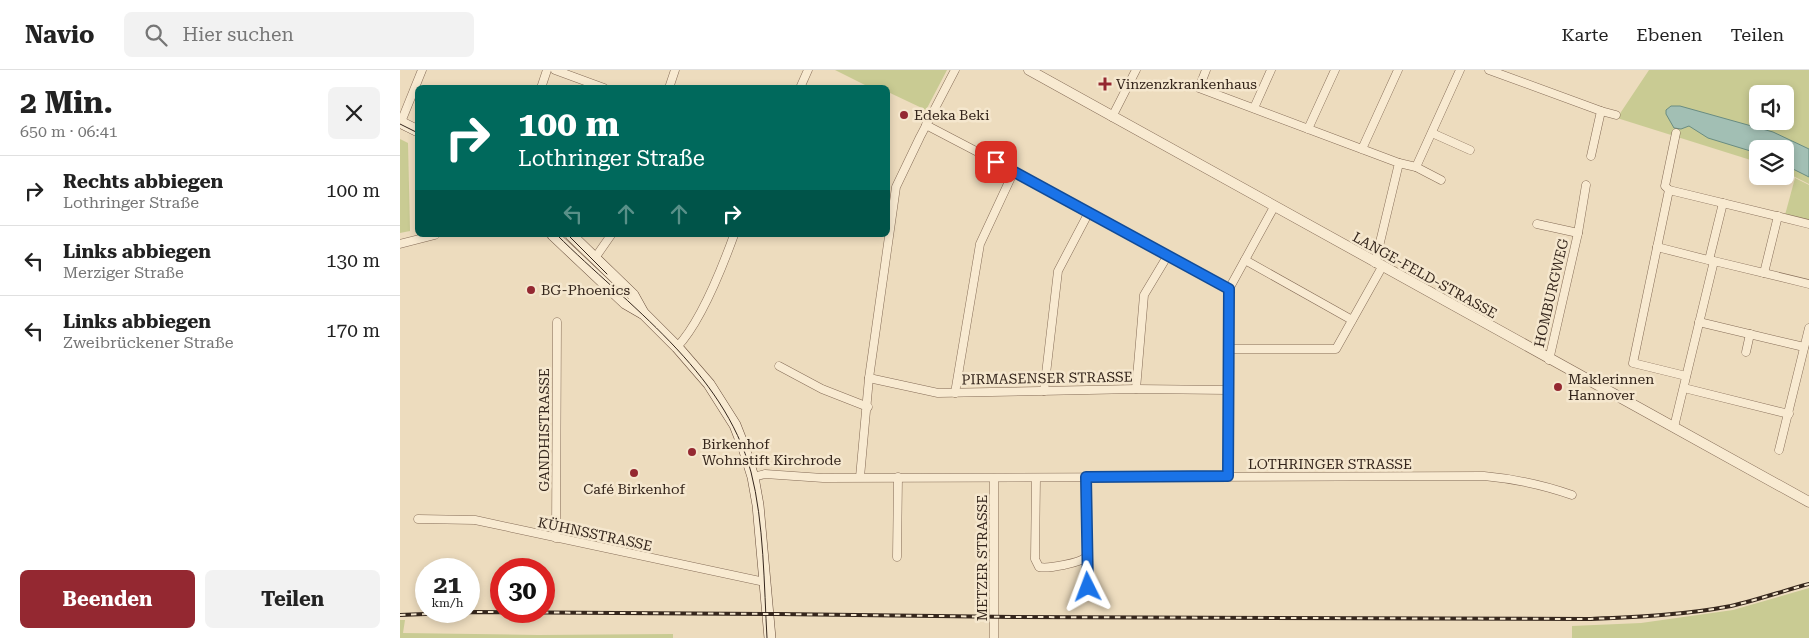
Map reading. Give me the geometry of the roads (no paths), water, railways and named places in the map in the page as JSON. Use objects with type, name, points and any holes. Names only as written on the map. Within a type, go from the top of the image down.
[{"type":"main road","points":[[400,122],[415,130]]},
{"type":"main road","points":[[554,237],[624,303],[644,314]]},
{"type":"main road","points":[[573,237],[633,295],[644,314],[696,367],[720,400],[735,425],[753,477],[758,505],[770,638]]},
{"type":"street","points":[[416,85],[422,70]]},
{"type":"street","points":[[541,85],[547,70]]},
{"type":"street","points":[[555,70],[596,85]]},
{"type":"street","points":[[670,85],[675,70]]},
{"type":"street","points":[[801,85],[808,70]]},
{"type":"street","points":[[890,226],[896,187],[955,70]]},
{"type":"street","name":"LANGE-FELD-STRASSE","points":[[1029,70],[1549,360],[1809,502]]},
{"type":"street","points":[[1112,117],[1136,70]]},
{"type":"street","points":[[1206,70],[1199,88],[1416,168],[1441,180]]},
{"type":"street","points":[[1254,108],[1271,70]]},
{"type":"street","points":[[1308,129],[1335,70]]},
{"type":"street","points":[[1362,149],[1398,70]]},
{"type":"street","points":[[1416,168],[1460,70]]},
{"type":"street","points":[[1489,70],[1616,115]]},
{"type":"street","points":[[400,122],[415,87]]},
{"type":"street","points":[[1592,156],[1601,111]]},
{"type":"street","points":[[926,125],[1229,289]]},
{"type":"street","points":[[1432,133],[1470,150]]},
{"type":"street","points":[[1676,133],[1664,186],[1669,190],[1809,224]]},
{"type":"street","points":[[1230,349],[1336,349],[1379,265],[1399,163]]},
{"type":"street","points":[[955,393],[980,244],[1014,171]]},
{"type":"street","name":"HOMBURGWEG","points":[[1549,360],[1578,232],[1586,185]]},
{"type":"street","points":[[1669,190],[1632,363],[1686,376]]},
{"type":"street","points":[[1674,428],[1700,322],[1723,203]]},
{"type":"street","points":[[1228,476],[1229,289],[1274,207]]},
{"type":"street","points":[[1044,391],[1058,271],[1089,212]]},
{"type":"street","points":[[1764,273],[1778,216]]},
{"type":"street","name":"HOMBURGWEG","points":[[1537,224],[1578,232]]},
{"type":"street","points":[[400,244],[427,237]]},
{"type":"street","points":[[595,258],[610,237]]},
{"type":"street","points":[[677,347],[684,340],[707,299],[733,237]]},
{"type":"street","points":[[860,477],[868,407],[869,378],[888,237]]},
{"type":"street","points":[[1657,247],[1809,284]]},
{"type":"street","points":[[1136,389],[1144,295],[1168,255]]},
{"type":"street","points":[[1245,260],[1352,320]]},
{"type":"street","name":"GANDHISTRASSE","points":[[556,538],[558,322]]},
{"type":"street","points":[[1700,322],[1804,347]]},
{"type":"street","points":[[1779,450],[1809,328]]},
{"type":"street","points":[[1746,352],[1750,334]]},
{"type":"street","points":[[778,366],[815,385],[868,407]]},
{"type":"street","name":"PIRMASENSER STRASSE","points":[[869,378],[938,393],[1136,389],[1228,390]]},
{"type":"street","points":[[1684,388],[1788,414]]},
{"type":"street","name":"LOTHRINGER STRASSE","points":[[753,477],[766,474],[823,478],[1484,476],[1508,478],[1538,484],[1572,495]]},
{"type":"street","points":[[1086,477],[1088,587]]},
{"type":"street","points":[[897,557],[898,478]]},
{"type":"street","name":"METZER STRASSE","points":[[994,478],[994,638]]},
{"type":"street","points":[[1036,478],[1036,559],[1039,567],[1044,568],[1083,560],[1086,557]]},
{"type":"street","name":"KÜHNSSTRASSE","points":[[418,519],[475,520],[765,582]]},
{"type":"tram line","points":[[400,124],[415,132]]},
{"type":"tram line","points":[[559,237],[670,342],[696,371],[719,402],[738,435],[751,472],[759,512],[767,638]]},
{"type":"tram line","points":[[570,237],[607,274]]},
{"type":"railway","points":[[400,615],[476,612],[1014,617],[1590,619],[1696,612],[1741,604],[1809,584]]},
{"type":"place","name":"Vinzenzkrankenhaus","points":[[1105,84]]},
{"type":"place","name":"Edeka Beki","points":[[904,115]]},
{"type":"place","name":"BG-Phoenics","points":[[531,290]]},
{"type":"place","name":"Maklerinnen Hannover","points":[[1558,387]]},
{"type":"place","name":"Birkenhof Wohnstift Kirchrode","points":[[692,452]]},
{"type":"place","name":"Café Birkenhof","points":[[634,473]]}]
